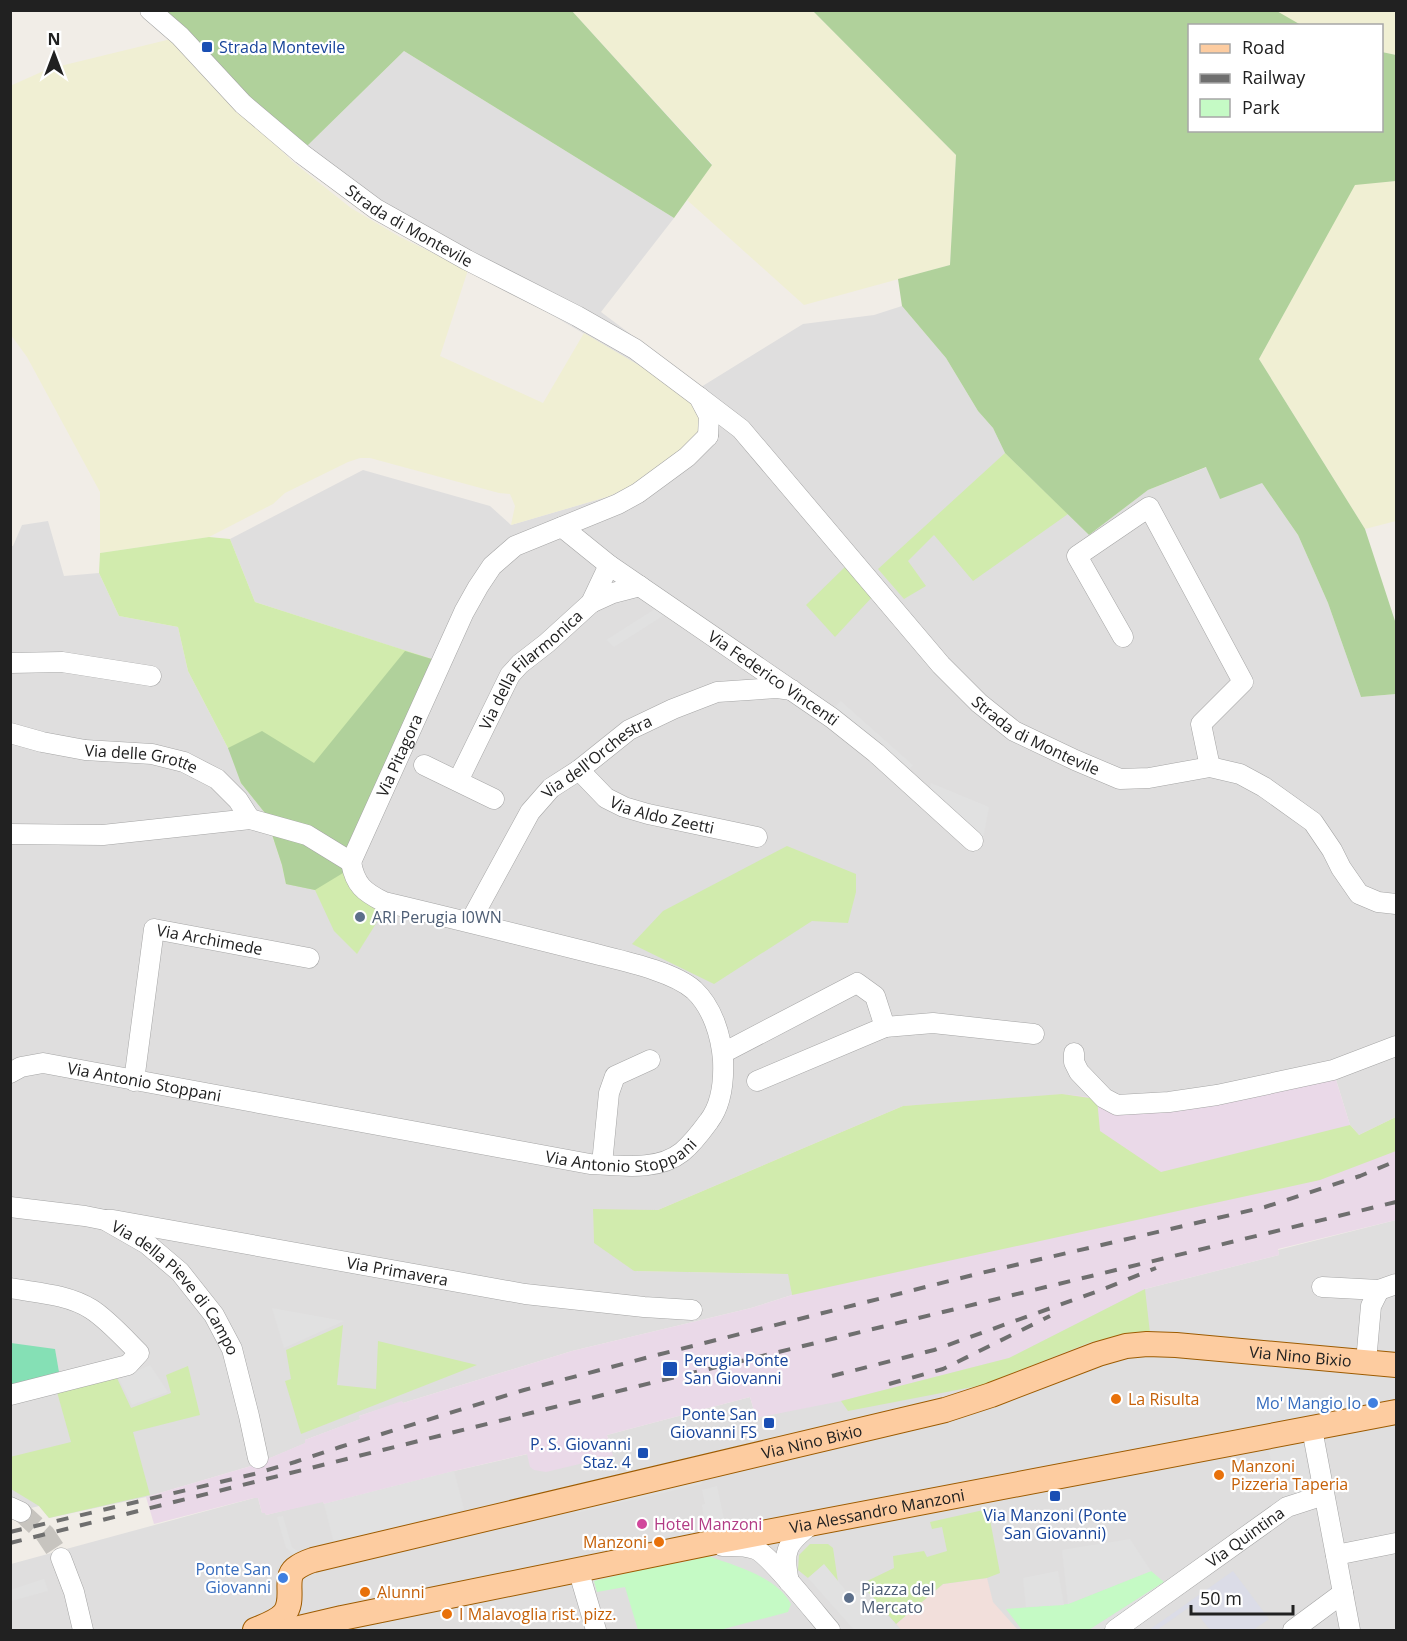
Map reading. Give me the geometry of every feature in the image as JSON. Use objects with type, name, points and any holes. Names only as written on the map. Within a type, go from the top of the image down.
[{"type":"main road","name":"Via Nino Bixio","points":[[290,1620],[291,1574],[294,1569],[313,1560],[945,1410],[1126,1346],[1176,1345],[1396,1365]]},
{"type":"main road","name":"Via Alessandro Manzoni","points":[[290,1620],[342,1618],[681,1548],[1396,1413]]},
{"type":"main road","points":[[255,1630],[272,1622],[290,1620]]},
{"type":"street","name":"Strada di Montevile","points":[[150,10],[180,36],[243,104],[302,154],[376,209],[635,349],[741,429],[941,665],[979,703],[1014,731],[1120,779],[1149,778],[1210,767],[1240,774],[1264,787],[1313,822],[1359,894],[1378,902],[1396,904]]},
{"type":"street","points":[[699,397],[709,416],[708,435],[741,429]]},
{"type":"street","name":"Via Pitagora","points":[[351,862],[464,612],[492,566],[515,546],[618,504],[638,493],[687,457],[708,435]]},
{"type":"street","points":[[1123,637],[1077,556],[1149,507],[1243,682],[1201,724],[1210,767]]},
{"type":"street","name":"Via Federico Vincenti","points":[[562,527],[609,565],[832,718],[876,753],[973,841]]},
{"type":"street","name":"Via della Filarmonica","points":[[458,781],[510,675],[591,603],[609,565]]},
{"type":"street","points":[[591,603],[613,593],[640,586]]},
{"type":"street","points":[[10,663],[62,662],[151,676]]},
{"type":"street","points":[[717,692],[746,672],[751,663]]},
{"type":"street","name":"Via dell'Orchestra","points":[[470,922],[530,812],[551,788],[579,770],[629,730],[673,709],[717,692],[777,688],[792,690]]},
{"type":"street","name":"Via delle Grotte","points":[[10,733],[85,750],[152,754],[184,762],[217,779],[238,800],[250,819]]},
{"type":"street","points":[[424,765],[494,799]]},
{"type":"street","name":"Via Aldo Zeetti","points":[[579,770],[606,798],[624,807],[757,837]]},
{"type":"street","points":[[10,834],[103,835],[250,819],[308,835],[351,862]]},
{"type":"street","name":"Via Antonio Stoppani","points":[[10,1073],[21,1067],[44,1063],[590,1164],[625,1166],[657,1164],[682,1153],[699,1136],[713,1116],[722,1094],[724,1071],[720,1036],[706,1005],[695,991],[678,979],[614,959],[470,922],[384,903],[367,894],[358,883],[353,874],[351,862]]},
{"type":"street","name":"Via Archimede","points":[[134,1081],[154,929],[309,958]]},
{"type":"street","points":[[723,1053],[857,983],[875,996],[885,1027]]},
{"type":"street","points":[[757,1081],[885,1027],[933,1023],[1034,1034]]},
{"type":"street","points":[[1074,1053],[1074,1062],[1079,1072],[1104,1098],[1117,1105],[1169,1102],[1229,1092],[1333,1070],[1396,1046]]},
{"type":"street","points":[[602,1164],[609,1093],[615,1076],[650,1060]]},
{"type":"street","name":"Via della Pieve di Campo","points":[[10,1207],[105,1220],[147,1244],[180,1272],[214,1315],[232,1349],[258,1458]]},
{"type":"street","name":"Via Primavera","points":[[105,1220],[525,1294],[692,1310]]},
{"type":"street","name":"Via Nino Bixio","points":[[1322,1287],[1388,1287]]},
{"type":"street","name":"Via Nino Bixio","points":[[1366,1362],[1371,1306],[1388,1287]]},
{"type":"street","points":[[10,1288],[64,1297],[91,1309],[121,1334],[138,1353],[128,1365],[10,1395]]},
{"type":"street","points":[[1312,1428],[1350,1630]]},
{"type":"street","name":"Via Quintina","points":[[1115,1630],[1287,1507],[1324,1495]]},
{"type":"street","points":[[789,1582],[785,1566],[789,1544],[813,1523]]},
{"type":"street","points":[[1336,1555],[1396,1543]]},
{"type":"street","points":[[681,1548],[740,1546],[756,1549],[789,1582],[830,1630]]},
{"type":"street","points":[[61,1558],[74,1592],[83,1629]]},
{"type":"street","points":[[578,1569],[596,1630]]},
{"type":"street","points":[[1293,1630],[1343,1593]]},
{"type":"shaded area","points":[[404,51],[674,218],[601,312],[701,387],[803,324],[874,315],[902,306],[946,358],[978,411],[993,428],[1005,453],[1089,535],[1148,490],[1207,467],[1262,483],[1298,535],[1328,603],[1361,697],[1396,694],[1396,1117],[1359,1135],[1350,1125],[1333,1070],[1217,1095],[903,1106],[658,1210],[593,1210],[634,1271],[789,1274],[792,1295],[751,1308],[572,1351],[402,1402],[359,1416],[361,1419],[305,1440],[306,1443],[251,1466],[146,1497],[49,1518],[39,1506],[11,1513],[10,546],[13,546],[22,525],[48,521],[64,576],[99,573],[119,616],[178,627],[188,671],[230,752],[241,783],[265,813],[286,883],[348,853],[434,660],[255,602],[230,539],[363,470],[490,506],[511,525],[610,496],[654,474],[688,394],[469,267],[306,147]]},
{"type":"shaded area","points":[[658,607],[666,614],[614,647],[606,640]]},
{"type":"shaded area","points":[[841,701],[913,765],[907,773],[833,709]]},
{"type":"shaded area","points":[[931,783],[989,807],[983,839],[929,792]]},
{"type":"shaded area","points":[[1333,1070],[1350,1125],[1359,1135],[1396,1117],[1396,1220],[1278,1249],[1279,1255],[1145,1289],[1009,1358],[841,1401],[756,1418],[750,1397],[607,1435],[613,1456],[546,1472],[530,1467],[527,1454],[324,1504],[323,1502],[266,1515],[262,1513],[258,1498],[254,1498],[154,1524],[146,1497],[251,1466],[305,1443],[305,1440],[360,1419],[359,1416],[572,1351],[751,1308],[792,1295],[788,1274],[634,1271],[594,1243],[593,1209],[658,1210],[903,1106],[1062,1094],[1093,1097],[1117,1105]]},
{"type":"shaded area","points":[[1396,1220],[1396,1630],[11,1630],[11,1564],[254,1498],[258,1498],[262,1513],[265,1512],[266,1515],[323,1501],[324,1504],[528,1454],[612,1456],[607,1435],[750,1397],[756,1418],[1145,1289],[1279,1255],[1278,1250]]},
{"type":"shaded area","points":[[272,1308],[344,1321],[284,1348]]},
{"type":"shaded area","points":[[150,1365],[168,1392],[132,1405],[119,1379]]},
{"type":"shaded area","points":[[1301,1431],[1314,1501],[1286,1504],[1264,1438]]},
{"type":"shaded area","points":[[454,1471],[464,1509],[334,1543],[324,1504]]},
{"type":"shaded area","points":[[699,1473],[702,1484],[576,1513],[572,1504]]},
{"type":"shaded area","points":[[717,1486],[725,1524],[711,1526],[710,1521],[704,1518],[702,1505],[705,1504],[702,1490]]},
{"type":"shaded area","points":[[283,1516],[292,1547],[303,1555],[296,1556],[286,1548],[277,1517]]},
{"type":"shaded area","points":[[1130,1539],[1151,1571],[1068,1604],[1062,1550]]},
{"type":"shaded area","name":"Piazza del Mercato","points":[[824,1564],[849,1594],[867,1591],[901,1630],[854,1630],[808,1578]]},
{"type":"shaded area","points":[[1058,1571],[1064,1605],[1026,1607],[1023,1578]]},
{"type":"shaded area","points":[[1233,1571],[1269,1619],[1253,1630],[1210,1630],[1191,1606],[1157,1630],[1149,1630]]},
{"type":"shaded area","points":[[987,1578],[993,1602],[1018,1630],[901,1630],[896,1624],[943,1584]]},
{"type":"shaded area","points":[[44,1579],[48,1591],[11,1601],[11,1590]]},
{"type":"shaded area","points":[[1164,1582],[1168,1589],[1110,1630],[1089,1630]]},
{"type":"green space","points":[[1275,10],[1299,24],[1188,24],[1188,132],[1383,132],[1383,52],[1396,55],[1396,181],[1355,185],[1259,359],[1365,529],[1396,624],[1396,694],[1361,697],[1328,603],[1298,535],[1262,483],[1220,499],[1206,467],[1148,490],[1089,535],[1005,453],[993,428],[978,411],[946,358],[902,306],[898,279],[950,265],[956,155],[813,11]]},
{"type":"green space","points":[[163,11],[572,11],[712,165],[674,218],[404,51],[306,147],[180,36]]},
{"type":"green space","points":[[572,11],[813,11],[956,155],[950,265],[804,305],[687,200],[712,164]]},
{"type":"green space","points":[[1275,11],[1396,11],[1396,55],[1383,52],[1383,24],[1299,24]]},
{"type":"green space","points":[[171,39],[293,162],[351,208],[400,237],[468,270],[440,356],[543,403],[584,333],[688,394],[697,407],[702,434],[654,474],[610,496],[511,525],[515,506],[510,494],[370,458],[360,458],[285,493],[273,504],[209,537],[100,553],[100,492],[27,357],[11,335],[10,86],[48,69]]},
{"type":"green space","points":[[1396,181],[1396,521],[1365,529],[1259,359],[1355,184]]},
{"type":"green space","points":[[1005,453],[1068,514],[973,581],[934,535],[908,561],[926,586],[904,599],[878,569]]},
{"type":"green space","points":[[209,537],[230,539],[255,602],[435,660],[348,853],[343,873],[360,898],[382,914],[357,954],[334,931],[315,890],[286,884],[265,813],[241,783],[230,752],[188,671],[178,627],[119,616],[99,573],[100,553]]},
{"type":"green space","points":[[847,565],[874,595],[835,637],[806,605]]},
{"type":"green space","points":[[405,651],[435,660],[348,853],[343,873],[315,890],[286,884],[265,813],[241,783],[228,748],[262,731],[314,763]]},
{"type":"green space","points":[[787,846],[856,874],[856,892],[848,923],[812,921],[714,984],[632,944],[663,911]]},
{"type":"green space","points":[[1062,1094],[1097,1099],[1100,1131],[1161,1172],[1350,1125],[1359,1135],[1396,1117],[1396,1151],[1320,1180],[792,1295],[788,1274],[634,1271],[594,1243],[593,1209],[658,1210],[903,1106]]},
{"type":"green space","points":[[1145,1289],[1150,1333],[1091,1342],[983,1385],[848,1411],[841,1401],[1009,1358]]},
{"type":"green space","points":[[343,1325],[337,1385],[376,1389],[378,1341],[477,1365],[301,1434],[285,1381],[291,1379],[286,1350]]},
{"type":"green space","points":[[11,1343],[55,1349],[60,1378],[11,1388]]},
{"type":"green space","points":[[188,1366],[200,1415],[133,1432],[150,1495],[49,1518],[39,1506],[11,1489],[10,1457],[71,1442],[57,1392],[116,1376],[131,1408],[171,1393],[166,1375]]},
{"type":"green space","points":[[988,1509],[1000,1573],[987,1578],[943,1584],[896,1624],[867,1591],[863,1583],[894,1568],[893,1556],[924,1551],[927,1557],[947,1551],[942,1527],[932,1529],[930,1522]]},
{"type":"green space","points":[[810,1544],[828,1544],[833,1548],[838,1582],[824,1565],[808,1578],[798,1570],[799,1555]]},
{"type":"green space","points":[[708,1556],[743,1568],[776,1587],[791,1604],[788,1612],[720,1630],[638,1630],[625,1587],[597,1592],[594,1581],[674,1562],[680,1563]]},
{"type":"green space","points":[[1151,1571],[1164,1582],[1089,1630],[1022,1630],[1006,1609],[1068,1604]]},
{"type":"tunnel","points":[[21,1512],[45,1534],[61,1558]]},
{"type":"railway","points":[[10,1532],[254,1474],[524,1390],[653,1356],[981,1273],[1265,1207],[1360,1176],[1396,1161]]},
{"type":"railway","points":[[10,1543],[659,1381],[1396,1202]]},
{"type":"railway","points":[[832,1376],[934,1350],[1156,1268]]},
{"type":"railway","points":[[889,1384],[943,1369],[1050,1316]]},
{"type":"place","name":"Strada Montevile","points":[[207,47]]},
{"type":"place","name":"ARI Perugia I0WN","points":[[360,917]]},
{"type":"place","name":"Perugia Ponte San Giovanni","points":[[670,1369]]},
{"type":"place","name":"La Risulta","points":[[1116,1399]]},
{"type":"place","name":"Mo' Mangio Io","points":[[1373,1403]]},
{"type":"place","name":"Ponte San Giovanni FS","points":[[769,1423]]},
{"type":"place","name":"P. S. Giovanni Staz. 4","points":[[643,1453]]},
{"type":"place","name":"Manzoni Pizzeria Taperia","points":[[1219,1475]]},
{"type":"place","name":"Via Manzoni (Ponte San Giovanni)","points":[[1055,1496]]},
{"type":"place","name":"Hotel Manzoni","points":[[642,1524]]},
{"type":"place","name":"Manzoni","points":[[659,1542]]},
{"type":"place","name":"Ponte San Giovanni","points":[[283,1578]]},
{"type":"place","name":"Alunni","points":[[365,1592]]},
{"type":"place","name":"Piazza del Mercato","points":[[849,1598]]},
{"type":"place","name":"I Malavoglia rist. pizz.","points":[[447,1614]]}]
